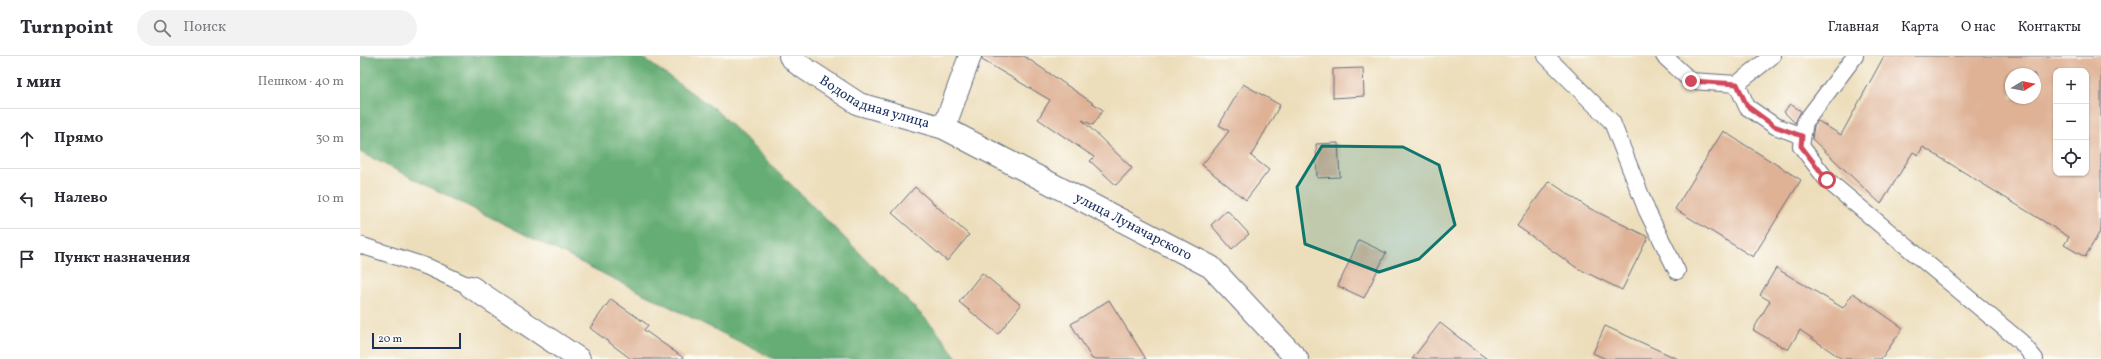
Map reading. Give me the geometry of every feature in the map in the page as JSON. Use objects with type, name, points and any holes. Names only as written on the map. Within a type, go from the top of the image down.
[{"type":"street","name":"Водопадная улица","points":[[790,56],[798,64],[859,104],[944,128]]},
{"type":"street","points":[[944,128],[970,56]]},
{"type":"street","name":"улица Луначарского","points":[[944,128],[1211,267],[1296,359]]},
{"type":"street","points":[[471,287],[579,359]]},
{"type":"lane","points":[[1546,56],[1612,122],[1647,211],[1677,271]]},
{"type":"lane","points":[[1664,56],[1691,81],[1737,84],[1772,56]]},
{"type":"lane","points":[[1855,56],[1805,122],[1801,146],[1827,180],[2021,342],[2035,359]]},
{"type":"lane","points":[[1737,84],[1747,106],[1774,126],[1802,136]]},
{"type":"lane","points":[[360,245],[428,267],[471,287]]},
{"type":"highlighted area","points":[[1322,146],[1403,147],[1439,165],[1455,225],[1419,259],[1379,272],[1305,244],[1297,187]]},
{"type":"green space","points":[[360,56],[640,56],[716,110],[932,325],[958,359],[774,359],[360,152]]},
{"type":"building","points":[[982,56],[1024,56],[1103,110],[1093,125],[1082,120],[1132,168],[1116,185],[1090,161],[1094,157],[1038,119],[1050,100],[982,60]]},
{"type":"building","points":[[1884,56],[2101,56],[2101,230],[2085,257],[2064,245],[2069,237],[1923,147],[1918,155],[1913,152],[1881,204],[1812,139],[1814,126],[1818,121],[1841,135]]},
{"type":"building","points":[[1363,68],[1364,96],[1333,98],[1333,69]]},
{"type":"building","points":[[1243,84],[1280,105],[1251,156],[1269,170],[1246,200],[1202,165],[1229,131],[1219,125]]},
{"type":"building","points":[[1790,104],[1801,111],[1795,123],[1784,112]]},
{"type":"building","points":[[1723,131],[1801,180],[1753,257],[1675,209]]},
{"type":"building","points":[[1338,143],[1340,177],[1317,178],[1316,144]]},
{"type":"building","points":[[1549,181],[1587,207],[1648,237],[1622,290],[1577,268],[1517,226]]},
{"type":"building","points":[[915,187],[969,235],[947,261],[892,213]]},
{"type":"building","points":[[1227,210],[1249,234],[1232,249],[1211,225]]},
{"type":"building","points":[[1359,240],[1386,253],[1364,298],[1338,286]]},
{"type":"building","points":[[1776,268],[1843,308],[1853,293],[1903,328],[1881,359],[1842,359],[1800,330],[1788,350],[1753,330],[1770,301],[1760,295]]},
{"type":"building","points":[[982,273],[1021,305],[998,334],[959,302]]},
{"type":"building","points":[[611,299],[648,325],[644,330],[685,359],[631,359],[590,328]]},
{"type":"building","points":[[1109,300],[1146,359],[1092,359],[1071,324]]},
{"type":"building","points":[[1440,323],[1487,359],[1412,359]]},
{"type":"building","points":[[1605,326],[1678,359],[1606,359],[1593,353]]},
{"type":"route","points":[[1691,81],[1737,84],[1747,106],[1774,126],[1802,136],[1801,146],[1827,180]]}]
